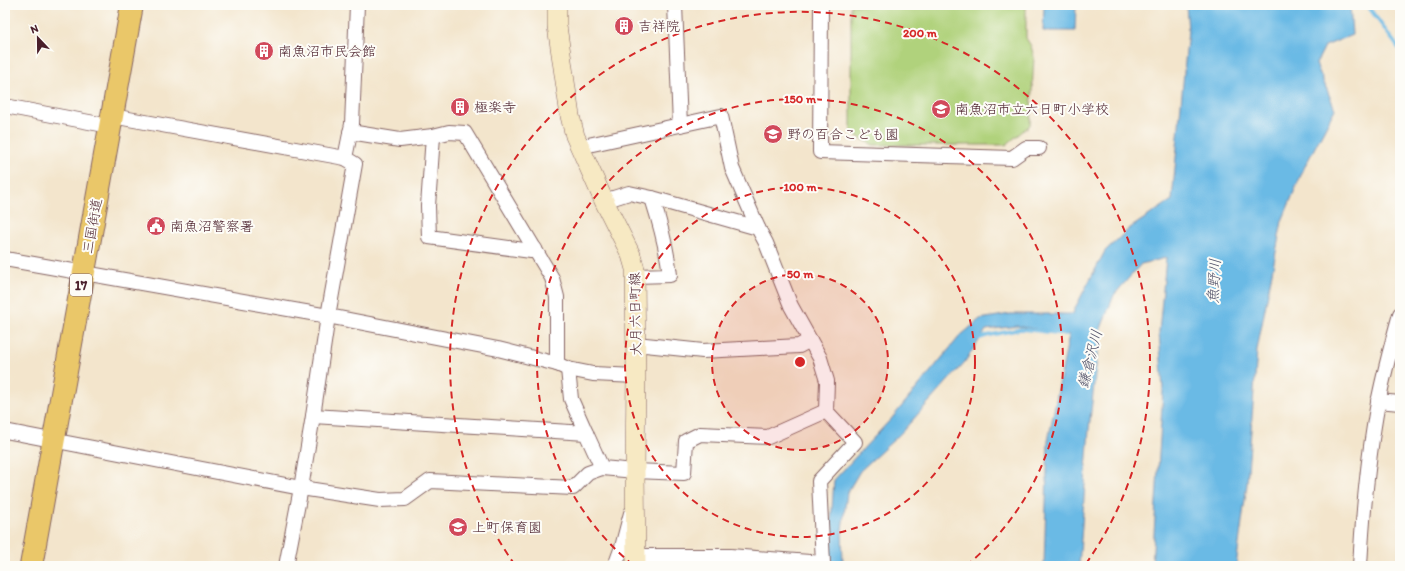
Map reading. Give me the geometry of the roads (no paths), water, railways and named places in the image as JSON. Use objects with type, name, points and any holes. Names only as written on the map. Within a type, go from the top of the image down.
[{"type":"highway","name":"三国街道","points":[[31,566],[132,5]]},
{"type":"main road","name":"大月六日町線","points":[[557,5],[557,26],[570,116],[575,136],[604,201],[631,255],[635,269],[636,561]]},
{"type":"street","points":[[345,158],[352,124],[357,5]]},
{"type":"street","points":[[675,5],[680,125]]},
{"type":"street","points":[[822,5],[820,152],[1012,158],[1026,148],[1039,148]]},
{"type":"street","points":[[5,106],[345,158],[355,164],[328,316],[301,488],[286,566]]},
{"type":"street","points":[[579,146],[721,116],[732,168],[766,243],[791,306],[820,358],[827,381],[826,411],[855,442],[819,481],[823,563],[730,556],[636,561]]},
{"type":"street","points":[[350,132],[400,140],[433,136],[449,132],[465,133],[552,278],[557,297],[563,367],[571,399],[602,468]]},
{"type":"street","points":[[433,136],[428,206],[429,237],[532,251],[534,249]]},
{"type":"street","points":[[604,201],[629,193],[758,228]]},
{"type":"street","points":[[635,276],[670,275],[668,257],[652,198]]},
{"type":"street","points":[[5,259],[328,316],[498,349],[593,374],[636,376]]},
{"type":"street","points":[[1360,566],[1370,453],[1378,401],[1400,314]]},
{"type":"street","points":[[636,344],[703,351],[799,346],[810,340]]},
{"type":"street","points":[[1378,401],[1400,403]]},
{"type":"street","points":[[5,431],[53,439],[301,488],[380,500],[405,498],[430,481],[574,488],[588,473],[602,468],[684,473],[686,441],[700,434],[768,437],[826,411]]},
{"type":"street","points":[[313,416],[586,433]]},
{"type":"street","points":[[615,566],[622,547],[635,495]]},
{"type":"water","points":[[1044,5],[1076,5],[1075,31],[1043,31]]},
{"type":"water","points":[[1186,5],[1350,5],[1352,35],[1325,46],[1316,64],[1335,109],[1303,170],[1282,221],[1257,350],[1247,484],[1236,566],[1152,566],[1163,390],[1159,332],[1166,258],[1141,264],[1114,295],[1100,331],[1089,429],[1079,566],[1044,566],[1048,441],[1069,335],[1017,326],[986,330],[964,363],[900,434],[860,471],[847,493],[842,529],[843,566],[828,566],[834,480],[892,418],[960,336],[980,319],[1010,314],[1073,314],[1105,251],[1130,228],[1172,200],[1188,30]]},
{"type":"waterway","points":[[1367,5],[1400,50]]},
{"type":"waterway","points":[[977,339],[1021,329],[1066,334]]},
{"type":"place","name":"吉祥院","points":[[624,26]]},
{"type":"place","name":"南魚沼市民会館","points":[[264,51]]},
{"type":"place","name":"極楽寺","points":[[460,107]]},
{"type":"place","name":"南魚沼市立六日町小学校","points":[[941,109]]},
{"type":"place","name":"野の百合こども園","points":[[773,134]]},
{"type":"place","name":"南魚沼警察署","points":[[156,226]]},
{"type":"place","name":"上町保育園","points":[[458,527]]},
{"type":"water label","name":"魚野川","points":[[1214,281]]},
{"type":"water label","name":"鎌倉沢川","points":[[1090,359]]}]
